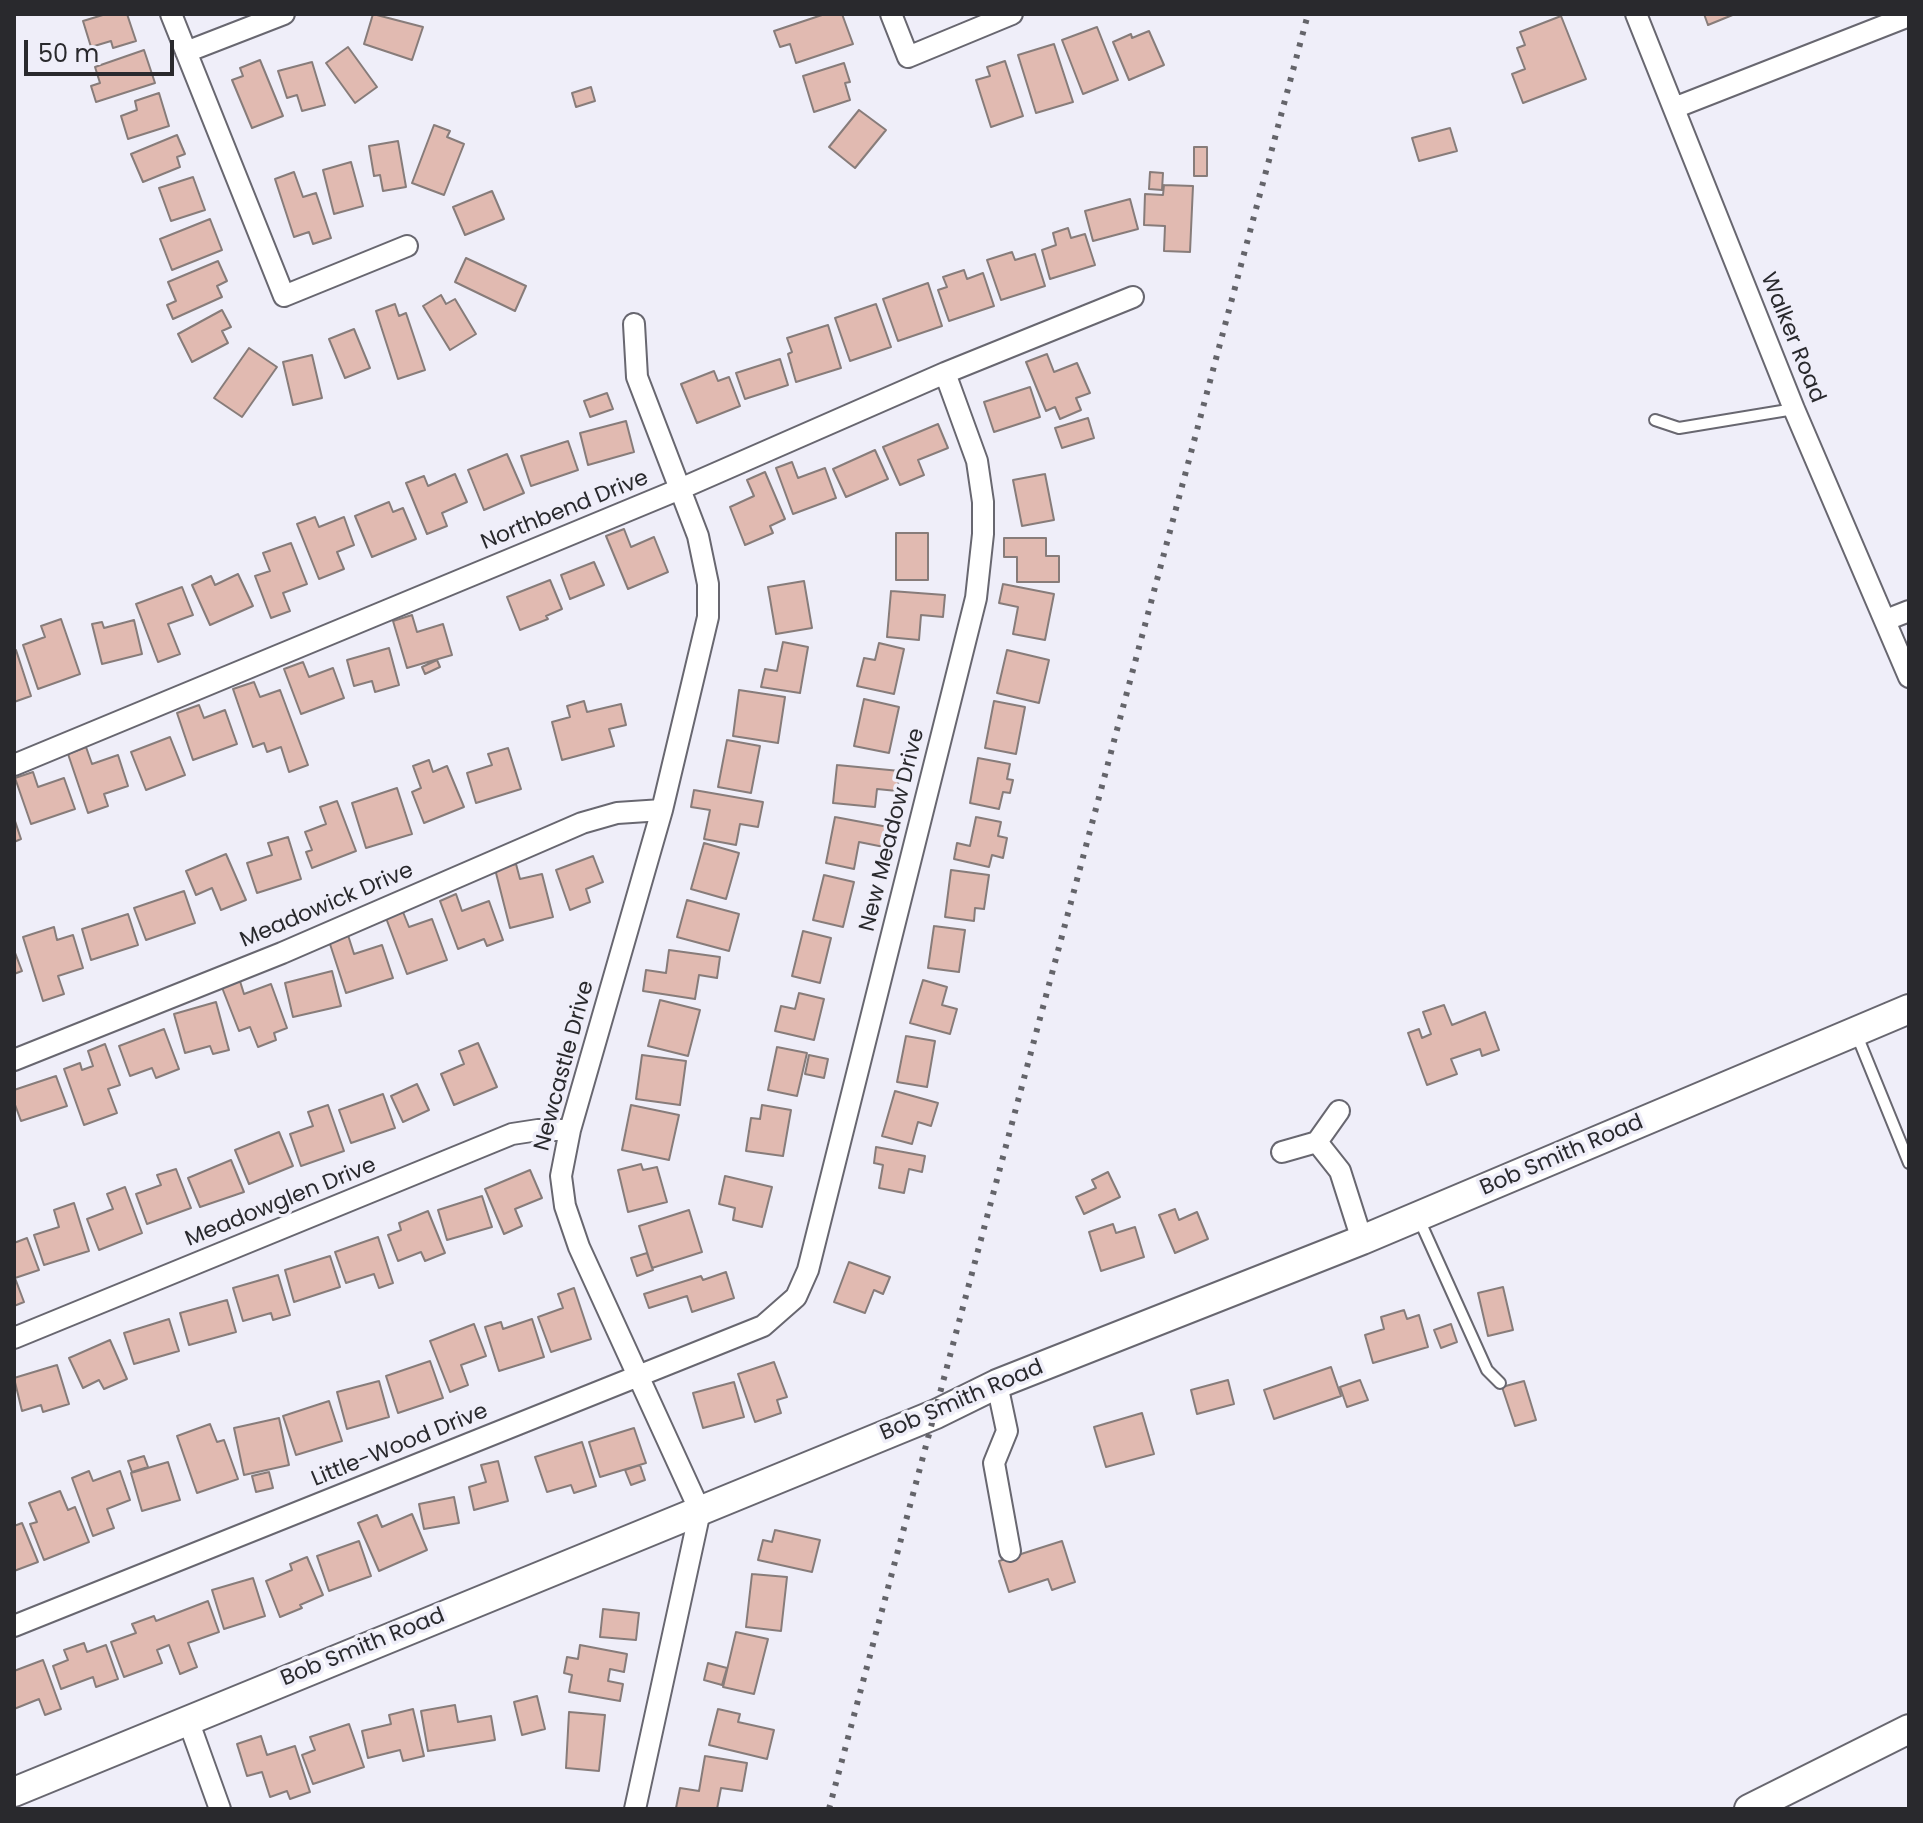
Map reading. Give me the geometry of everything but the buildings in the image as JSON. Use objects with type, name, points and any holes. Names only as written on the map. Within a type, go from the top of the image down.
[{"type":"street","points":[[171,14],[284,296],[407,246]]},
{"type":"street","points":[[186,52],[284,14]]},
{"type":"street","points":[[891,14],[908,57],[1012,14]]},
{"type":"street","name":"Walker Road","points":[[1636,14],[1794,409],[1909,677]]},
{"type":"street","points":[[1674,108],[1909,16]]},
{"type":"street","name":"Northbend Drive","points":[[14,765],[680,489],[945,373],[1133,297]]},
{"type":"street","name":"Newcastle Drive","points":[[634,324],[637,377],[698,536],[708,584],[708,617],[662,810],[570,1130],[561,1176],[565,1206],[579,1247],[700,1511]]},
{"type":"street","name":"New Meadow Drive","points":[[796,1297],[808,1270],[976,598],[983,534],[979,474],[964,420],[945,373]]},
{"type":"street","points":[[1886,620],[1909,611]]},
{"type":"street","name":"Meadowick Drive","points":[[14,1060],[282,953],[582,823],[617,813],[662,810]]},
{"type":"street","name":"Bob Smith Road","points":[[14,1792],[936,1414],[997,1384],[1362,1240],[1909,1009]]},
{"type":"street","points":[[1282,1152],[1317,1142],[1339,1111]]},
{"type":"street","name":"Meadowglen Drive","points":[[14,1338],[512,1134],[570,1130]]},
{"type":"street","points":[[1317,1142],[1340,1171],[1362,1240]]},
{"type":"street","name":"Little-Wood Drive","points":[[14,1626],[763,1326],[796,1297]]},
{"type":"street","points":[[997,1384],[1007,1431],[994,1463],[1010,1551]]},
{"type":"street","points":[[635,1809],[700,1511]]},
{"type":"street","points":[[188,1720],[220,1809]]},
{"type":"street","points":[[1749,1809],[1909,1729]]},
{"type":"lane","points":[[1655,420],[1679,428],[1794,409]]},
{"type":"lane","points":[[1856,1032],[1909,1163]]},
{"type":"lane","points":[[1417,1217],[1487,1370],[1500,1383]]},
{"type":"railway","points":[[829,1809],[1308,14]]}]
